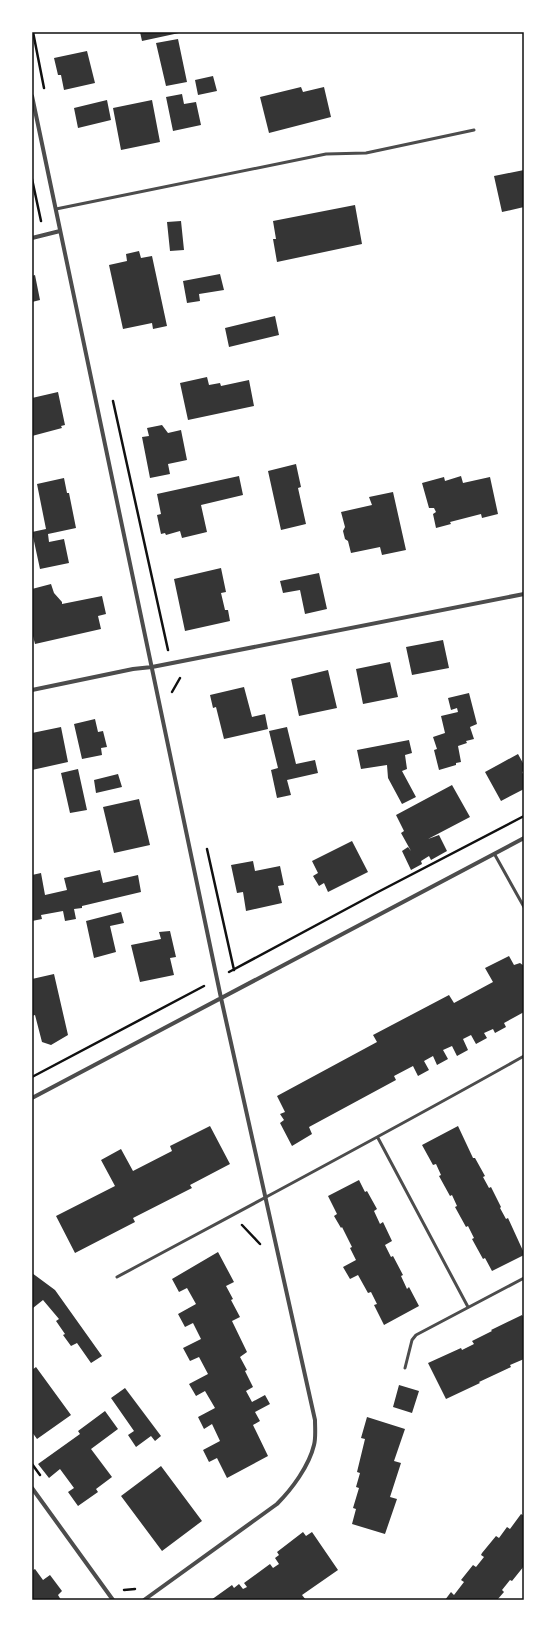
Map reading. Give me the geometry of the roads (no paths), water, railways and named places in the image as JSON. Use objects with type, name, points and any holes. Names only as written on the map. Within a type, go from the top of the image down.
[{"type":"street","points":[[32,96],[221,998],[315,1420],[314,1446],[295,1484],[278,1504],[144,1600]]},
{"type":"street","points":[[32,238],[60,231]]},
{"type":"street","points":[[32,690],[524,594]]},
{"type":"street","points":[[32,1098],[495,855],[524,838]]},
{"type":"street","points":[[32,1488],[113,1600]]},
{"type":"lane","points":[[56,209],[326,154],[366,152],[474,130]]},
{"type":"lane","points":[[495,855],[524,907]]},
{"type":"lane","points":[[117,1277],[266,1196],[378,1138],[524,1056]]},
{"type":"lane","points":[[378,1138],[468,1307]]},
{"type":"lane","points":[[405,1368],[412,1340],[416,1335],[524,1278]]}]
